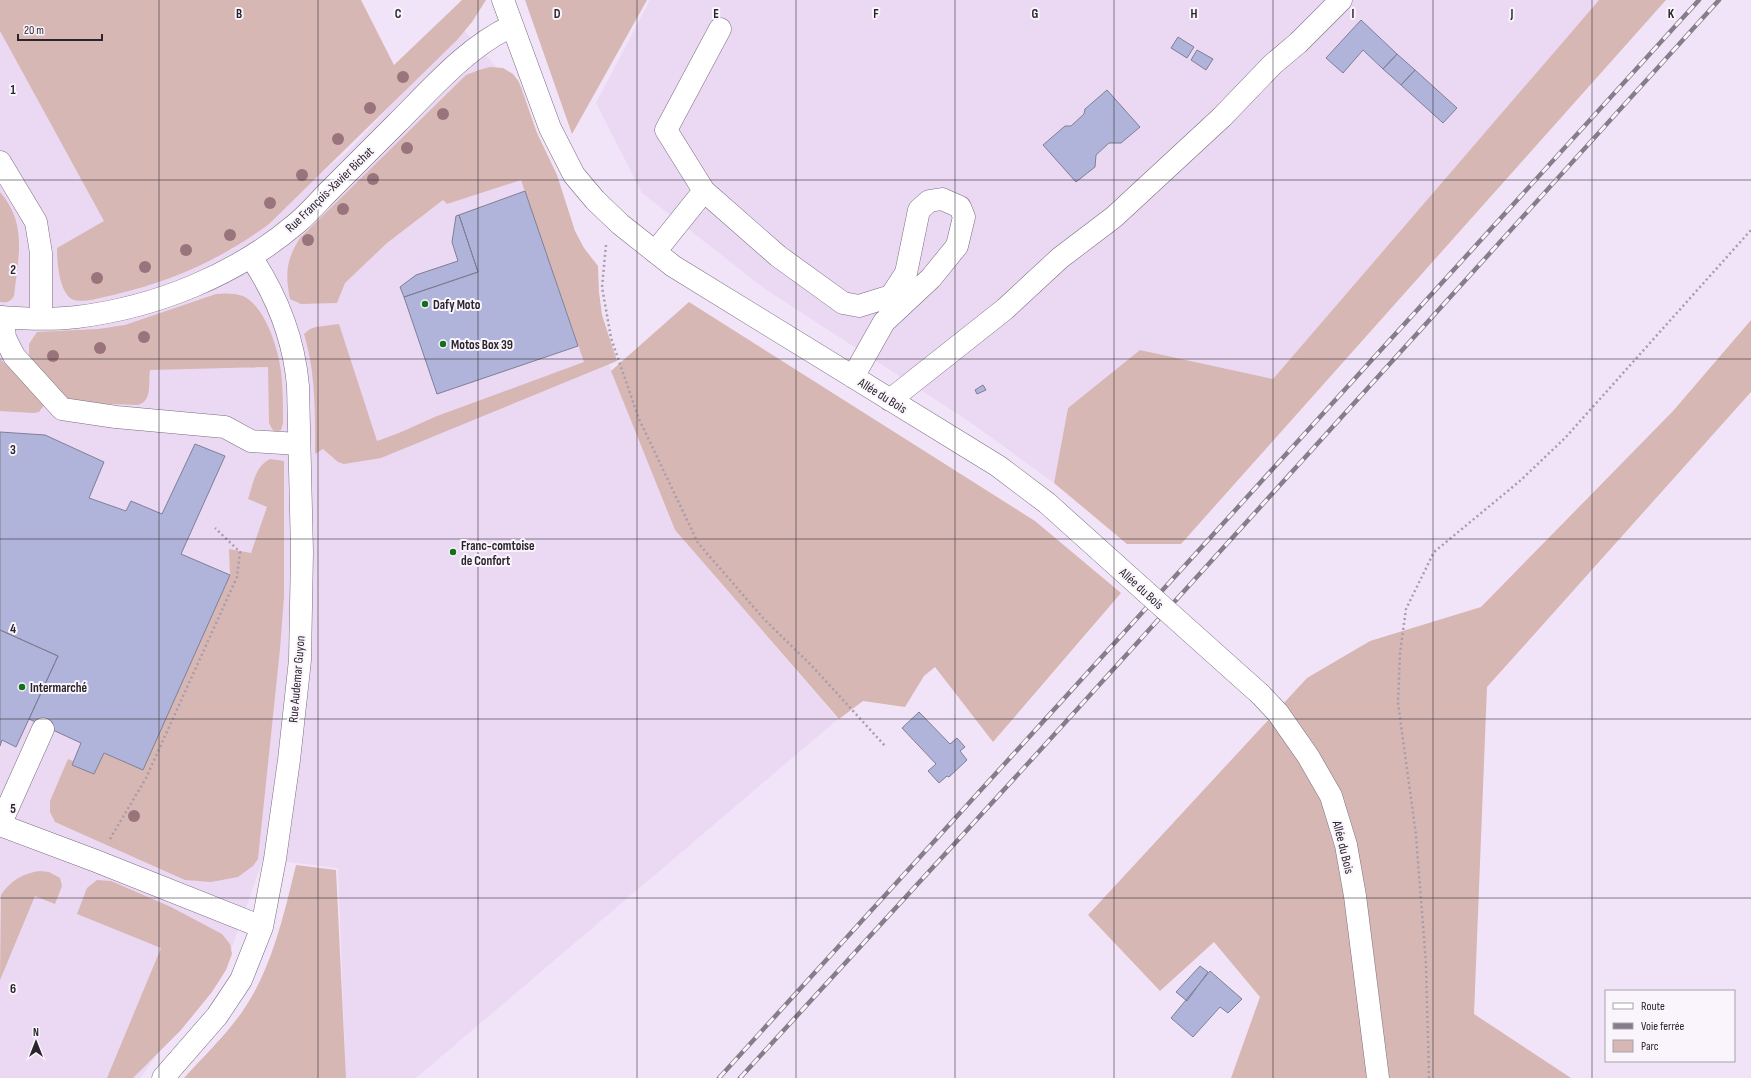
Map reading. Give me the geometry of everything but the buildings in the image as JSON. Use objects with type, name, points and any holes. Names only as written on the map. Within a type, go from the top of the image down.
[{"type":"street","name":"Allée du Bois","points":[[503,0],[550,128],[574,174],[595,200],[620,224],[673,266],[998,466],[1023,484],[1047,502],[1260,694],[1278,713],[1308,756],[1331,796],[1346,845],[1356,904],[1378,1078]]},
{"type":"street","points":[[890,400],[1005,309],[1060,258],[1114,218],[1222,117],[1273,64],[1298,44],[1341,0]]},
{"type":"street","name":"Rue François-Xavier Bichat","points":[[2,317],[76,317],[112,311],[188,289],[220,274],[250,257],[298,222],[450,70],[491,37],[512,26]]},
{"type":"street","points":[[720,28],[666,130],[704,191],[778,256],[843,303],[859,306],[891,296],[906,273],[919,210],[929,201],[942,199],[960,207],[964,218],[957,246],[931,278],[884,322],[853,377]]},
{"type":"street","points":[[0,162],[36,222],[41,253],[41,318]]},
{"type":"street","points":[[655,252],[704,191]]},
{"type":"street","name":"Rue Audemar Guyon","points":[[163,1078],[217,1016],[241,980],[262,927],[275,859],[285,790],[300,660],[302,552],[296,364],[288,333],[261,272],[250,257]]},
{"type":"street","points":[[2,317],[5,338],[14,356],[62,409],[116,417],[225,427],[252,441],[299,444]]},
{"type":"street","points":[[43,729],[0,825],[96,861],[262,927]]},
{"type":"path","points":[[620,224],[605,246],[602,287],[611,338],[639,420],[698,543],[764,619],[812,666],[886,746]]},
{"type":"path","points":[[1429,1078],[1426,964],[1416,835],[1398,703],[1400,653],[1406,609],[1434,552],[1521,480],[1565,438],[1751,230]]},
{"type":"path","points":[[96,861],[146,778],[238,577],[240,552],[215,528]]},
{"type":"shaded area","points":[[650,0],[1599,0],[1273,379],[1140,350],[1068,408],[1054,483],[970,422],[765,289],[642,193],[596,103]]},
{"type":"shaded area","points":[[0,7],[231,250],[349,150],[463,29],[497,68],[522,87],[611,371],[675,530],[838,719],[416,1078],[346,1078],[338,868],[263,859],[229,956],[140,1078],[0,1078]]},
{"type":"green space","points":[[0,0],[361,0],[394,65],[462,0],[486,0],[472,22],[457,40],[269,224],[251,237],[214,259],[195,268],[135,289],[99,298],[78,301],[69,297],[62,285],[57,248],[104,221],[0,31]]},
{"type":"green space","points":[[525,0],[647,0],[572,134]]},
{"type":"green space","points":[[1599,0],[1666,0],[1181,544],[1127,544],[1054,483],[1068,408],[1140,350],[1273,379]]},
{"type":"green space","points":[[490,67],[503,68],[513,74],[519,82],[537,133],[557,175],[575,231],[584,248],[598,266],[602,315],[617,361],[381,458],[344,464],[338,462],[323,449],[315,454],[313,379],[304,334],[310,329],[339,324],[377,441],[437,416],[584,362],[521,180],[447,204],[443,200],[387,243],[345,283],[337,303],[301,304],[290,299],[287,282],[289,260],[300,238],[466,75]]},
{"type":"green space","points":[[0,192],[9,204],[15,216],[19,242],[14,296],[8,302],[0,302]]},
{"type":"green space","points":[[216,294],[236,294],[243,296],[251,301],[264,318],[277,351],[281,371],[283,390],[283,423],[281,430],[275,432],[269,423],[268,367],[150,370],[148,395],[143,403],[138,405],[81,403],[65,397],[29,356],[29,344],[37,332],[98,329],[125,325]]},
{"type":"green space","points":[[689,302],[1035,521],[1121,593],[993,742],[935,667],[924,676],[905,707],[863,701],[839,719],[675,530],[611,371]]},
{"type":"green space","points":[[1751,320],[1751,392],[1487,687],[1474,1014],[1571,1078],[1231,1078],[1260,997],[1214,942],[1160,991],[1088,915],[1307,678],[1370,641],[1481,607],[1673,411]]},
{"type":"green space","points":[[0,359],[41,398],[44,405],[39,412],[0,411]]},
{"type":"green space","points":[[270,459],[284,461],[284,597],[258,859],[253,866],[238,877],[211,882],[185,880],[55,822],[50,812],[50,801],[68,759],[73,761],[72,765],[94,774],[104,753],[143,770],[230,575],[229,549],[251,553],[267,507],[248,499],[258,471],[265,462]]},
{"type":"green space","points":[[296,865],[336,870],[346,1078],[184,1078],[240,1015],[264,973],[277,938]]},
{"type":"green space","points":[[40,871],[49,872],[60,878],[62,886],[55,904],[35,896],[0,980],[1,895],[8,886],[18,878]]},
{"type":"green space","points":[[97,880],[111,881],[171,907],[222,934],[230,944],[232,954],[226,970],[212,992],[181,1030],[133,1078],[107,1078],[161,948],[77,914],[87,888]]},
{"type":"railway","points":[[719,1078],[1699,0]]},
{"type":"railway","points":[[740,1078],[1043,747],[1719,0]]},
{"type":"place","name":"Dafy Moto","points":[[425,304]]},
{"type":"place","name":"Motos Box 39","points":[[443,344]]},
{"type":"place","name":"Franc-comtoise de Confort","points":[[453,552]]},
{"type":"place","name":"Intermarché","points":[[22,687]]}]
